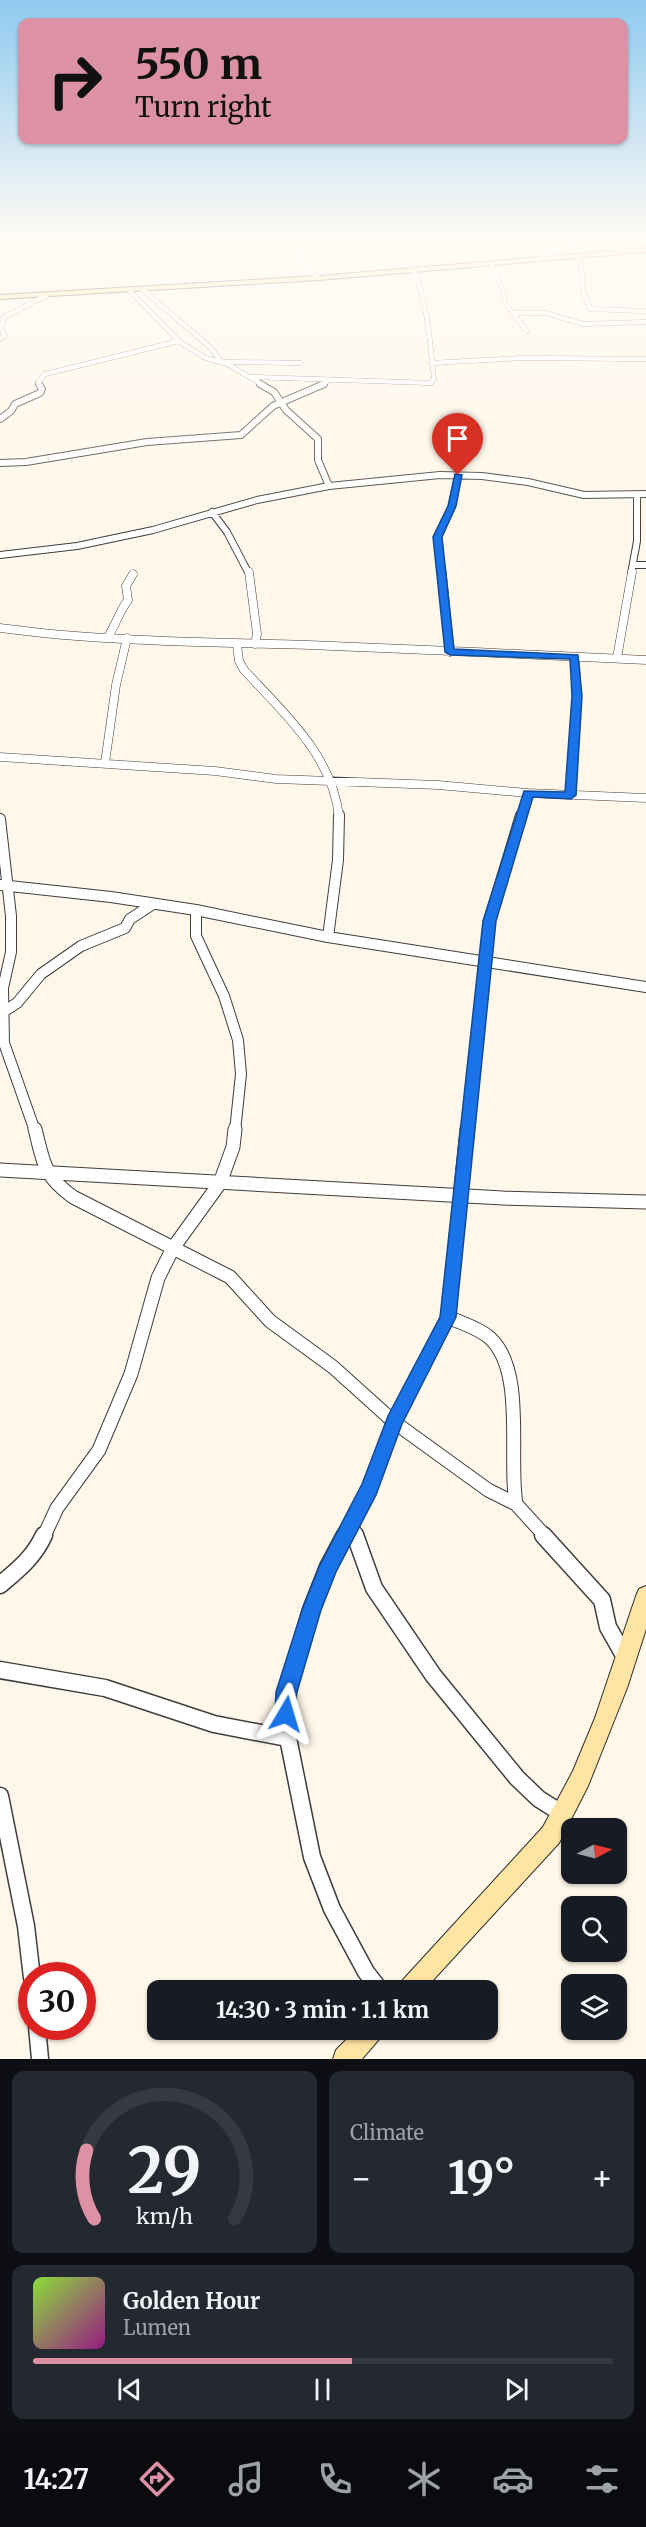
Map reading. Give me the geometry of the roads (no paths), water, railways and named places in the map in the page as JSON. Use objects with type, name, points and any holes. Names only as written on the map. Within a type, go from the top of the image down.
[{"type":"main road","points":[[418,1980],[551,1835],[563,1815],[627,1660],[646,1596]]},
{"type":"main road","points":[[345,2059],[363,2040]]},
{"type":"street","points":[[173,335],[206,361],[301,363]]},
{"type":"street","points":[[194,335],[225,363],[274,392],[318,439],[318,460],[329,486]]},
{"type":"street","points":[[252,377],[431,383],[434,379],[430,335]]},
{"type":"street","points":[[0,419],[11,411],[15,404],[40,393],[42,390],[38,383],[45,374],[179,341]]},
{"type":"street","points":[[431,363],[523,358],[646,359]]},
{"type":"street","points":[[0,463],[26,462],[147,442],[241,435],[268,410],[282,402],[319,388],[329,380]]},
{"type":"street","points":[[450,652],[438,537],[452,506],[458,475]]},
{"type":"street","points":[[0,555],[70,548],[153,530],[212,512],[329,486],[458,475],[528,482],[584,495],[637,496],[646,494]]},
{"type":"street","points":[[617,658],[628,586],[634,565],[638,524],[637,496]]},
{"type":"street","points":[[212,512],[227,532],[242,564],[249,570],[257,634],[255,644]]},
{"type":"street","points":[[634,565],[646,565]]},
{"type":"street","points":[[108,637],[115,626],[116,615],[128,600],[126,586],[133,574]]},
{"type":"street","points":[[0,628],[45,634],[237,645],[646,660]]},
{"type":"street","points":[[105,764],[116,685],[127,638]]},
{"type":"street","points":[[237,645],[239,661],[244,670],[300,731],[330,781],[339,812],[339,833],[328,937]]},
{"type":"street","points":[[571,795],[577,696],[575,657]]},
{"type":"street","points":[[0,757],[330,781],[438,785],[528,793],[646,798]]},
{"type":"street","points":[[372,1980],[332,1909],[312,1857],[288,1738],[287,1692],[311,1610],[328,1567],[352,1525],[381,1465],[394,1422],[448,1317],[487,962],[489,921],[528,793]]},
{"type":"street","points":[[0,819],[4,885],[11,916],[11,952],[4,978],[1,1014],[4,1043],[13,1074],[29,1108],[47,1173],[54,1183],[73,1197],[230,1277],[270,1321],[333,1367],[394,1422],[488,1490],[516,1504],[602,1600],[611,1633],[627,1660]]},
{"type":"street","points":[[4,885],[196,910],[328,937],[646,987]]},
{"type":"street","points":[[1,1014],[18,1003],[41,974],[81,946],[125,928],[130,919],[153,904]]},
{"type":"street","points":[[0,1585],[26,1564],[36,1552],[57,1508],[99,1450],[131,1374],[158,1278],[173,1248],[220,1183],[233,1147],[238,1118],[241,1058],[233,1018],[196,936],[196,910]]},
{"type":"street","points":[[0,1170],[503,1198],[646,1202]]},
{"type":"street","points":[[448,1317],[491,1339],[506,1365],[512,1427],[511,1485],[516,1504]]},
{"type":"street","points":[[352,1525],[374,1588],[433,1675],[517,1778],[539,1799],[563,1815]]},
{"type":"street","points":[[0,1670],[105,1688],[214,1724],[288,1738]]},
{"type":"street","points":[[0,1796],[26,1926],[30,1962]]},
{"type":"street","points":[[38,2040],[40,2059]]}]
